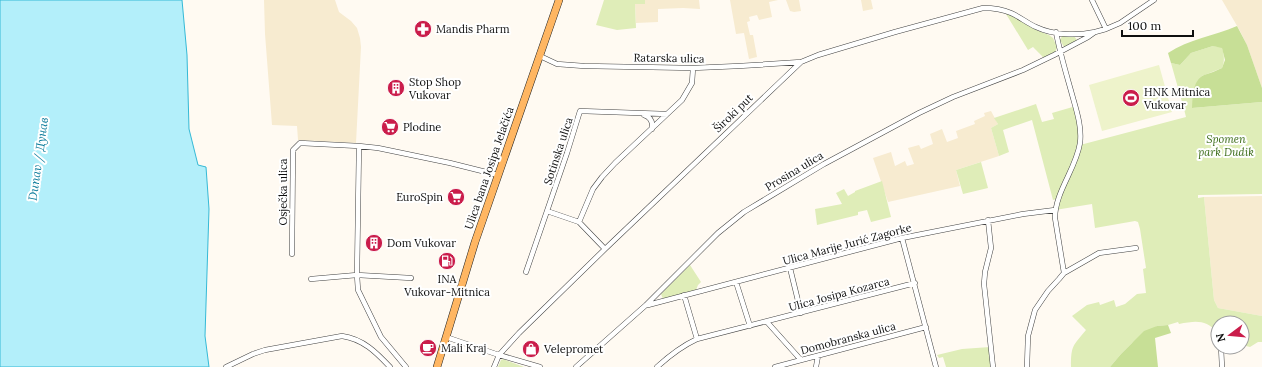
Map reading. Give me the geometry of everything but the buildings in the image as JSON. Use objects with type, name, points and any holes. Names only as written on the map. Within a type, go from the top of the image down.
[{"type":"main road","name":"Ulica bana Josipa Jelačića","points":[[437,367],[475,242],[558,1]]},
{"type":"street","points":[[1092,0],[1106,29]]},
{"type":"street","points":[[1095,32],[1120,23],[1154,0]]},
{"type":"street","name":"Široki put","points":[[494,367],[499,355],[519,333],[801,62],[832,51],[945,17],[984,8],[996,8],[1011,13],[1038,28],[1056,32],[1081,34],[1095,32]]},
{"type":"street","points":[[1056,32],[1076,106],[1081,138],[1077,158],[1055,210],[1064,273]]},
{"type":"street","name":"Prosina ulica","points":[[576,367],[646,305],[718,233],[744,212],[830,160],[919,113],[958,95],[1023,70],[1088,38],[1095,32]]},
{"type":"street","name":"Ratarska ulica","points":[[540,56],[557,64],[567,65],[693,68],[801,62]]},
{"type":"street","points":[[579,222],[597,182],[682,100],[692,83],[693,68]]},
{"type":"street","name":"Sotinska ulica","points":[[526,272],[580,112],[667,114]]},
{"type":"street","points":[[642,114],[647,116],[652,121],[652,129]]},
{"type":"street","name":"Osječka ulica","points":[[292,254],[293,150],[300,143],[378,148],[498,175]]},
{"type":"street","points":[[359,146],[358,290],[381,337],[406,367]]},
{"type":"street","points":[[547,210],[579,222],[605,249]]},
{"type":"street","name":"Ulica Marije Jurić Zagorke","points":[[646,305],[902,238],[988,220],[1055,210]]},
{"type":"street","points":[[988,220],[991,248],[985,272],[984,284],[992,367]]},
{"type":"street","points":[[902,238],[936,367]]},
{"type":"street","points":[[1026,367],[1028,336],[1035,310],[1048,291],[1064,273],[1099,252],[1136,248]]},
{"type":"street","points":[[790,268],[801,313]]},
{"type":"street","points":[[311,279],[357,274],[411,278]]},
{"type":"street","points":[[736,282],[750,326]]},
{"type":"street","name":"Ulica Josipa Kozarca","points":[[657,367],[673,353],[686,344],[697,339],[915,283]]},
{"type":"street","points":[[684,295],[697,339]]},
{"type":"street","points":[[767,322],[801,360]]},
{"type":"street","name":"Domobranska ulica","points":[[775,367],[926,327]]},
{"type":"street","points":[[226,367],[265,350],[342,336],[359,340],[380,356],[390,367]]},
{"type":"street","points":[[446,337],[540,367]]},
{"type":"street","points":[[1222,355],[1222,367]]},
{"type":"street","points":[[816,367],[818,356]]},
{"type":"shaded area","points":[[264,0],[335,0],[339,12],[351,21],[357,28],[361,47],[356,143],[298,140],[297,126],[272,125]]},
{"type":"shaded area","points":[[645,0],[699,0],[700,9],[658,9],[658,22],[636,23],[635,4],[645,4]]},
{"type":"shaded area","points":[[730,0],[778,0],[769,2],[772,17],[759,20],[757,15],[749,17],[750,21],[747,22],[750,35],[753,35],[757,57],[749,59],[744,33],[736,34]]},
{"type":"shaded area","points":[[786,0],[799,0],[801,11],[790,11]]},
{"type":"shaded area","points":[[861,0],[871,0],[873,9],[863,11]]},
{"type":"shaded area","points":[[1222,0],[1262,0],[1262,88],[1247,45]]},
{"type":"shaded area","points":[[991,111],[998,124],[991,128],[999,156],[956,170],[960,186],[888,202],[873,158],[891,152],[895,166],[905,161],[907,166],[914,164],[908,148],[919,145],[921,149],[933,144],[930,134],[942,129],[947,142],[958,138],[956,131],[975,124],[974,121],[985,116],[984,113]]},
{"type":"shaded area","points":[[1262,196],[1262,316],[1218,308],[1214,300],[1204,197]]},
{"type":"green space","points":[[604,0],[645,0],[645,4],[635,4],[636,28],[617,30],[596,25]]},
{"type":"green space","points":[[1008,13],[1034,29],[1053,38],[1057,47],[1055,53],[1044,58],[1033,47],[1028,50],[1006,14]]},
{"type":"green space","points":[[1237,26],[1247,45],[1262,88],[1262,102],[1192,108],[1193,94],[1197,81],[1204,75],[1222,68],[1225,60],[1222,48],[1213,46],[1191,53],[1180,65],[1171,63],[1168,53],[1184,44]]},
{"type":"green space","points":[[1062,36],[1074,36],[1077,40],[1064,47],[1060,40]]},
{"type":"green space","name":"Spomen park Dudik","points":[[1213,46],[1222,47],[1224,58],[1222,68],[1202,76],[1192,108],[1262,102],[1262,194],[1198,195],[1198,198],[1204,197],[1214,300],[1218,308],[1262,316],[1262,342],[1258,342],[1250,347],[1250,315],[1210,315],[1210,326],[1200,322],[1179,324],[1178,322],[1157,326],[1132,343],[1110,367],[1071,367],[1072,350],[1078,339],[1086,330],[1072,316],[1087,305],[1099,302],[1100,305],[1114,300],[1116,307],[1125,304],[1137,294],[1146,293],[1143,269],[1146,268],[1138,222],[1135,221],[1095,228],[1092,204],[1055,210],[1059,198],[1053,200],[1032,120],[1003,130],[1009,152],[999,156],[991,128],[998,124],[994,118],[1036,104],[1042,122],[1054,119],[1052,113],[1076,106],[1080,145],[1186,117],[1171,63],[1180,65],[1191,53]]},
{"type":"green space","name":"HNK Mitnica Vukovar","points":[[1159,65],[1172,112],[1102,131],[1089,85]]},
{"type":"green space","points":[[981,162],[988,188],[963,194],[956,170]]},
{"type":"green space","points":[[882,181],[891,217],[871,222],[867,210],[858,212],[858,215],[817,225],[815,209],[842,204],[836,193],[844,189],[848,196],[855,191]]},
{"type":"green space","points":[[690,265],[701,282],[696,290],[663,299],[661,294]]},
{"type":"green space","points":[[1168,325],[1171,333],[1155,338],[1158,367],[1110,367],[1144,331],[1157,326]]},
{"type":"green space","points":[[990,347],[992,367],[946,367],[943,357],[939,358],[937,355],[962,349]]},
{"type":"green space","points":[[503,359],[524,367],[498,367]]},
{"type":"water","name":"Dunav / Дунав","points":[[0,0],[182,0],[187,55],[189,129],[198,165],[206,167],[209,209],[205,336],[209,367],[0,367]]},
{"type":"place","name":"Mandis Pharm","points":[[423,29]]},
{"type":"place","name":"Stop Shop Vukovar","points":[[396,88]]},
{"type":"place","name":"HNK Mitnica Vukovar","points":[[1131,98]]},
{"type":"place","name":"Plodine","points":[[390,127]]},
{"type":"place","name":"EuroSpin","points":[[456,197]]},
{"type":"place","name":"Dom Vukovar","points":[[374,243]]},
{"type":"place","name":"INA Vukovar-Mitnica","points":[[447,261]]},
{"type":"place","name":"Mali Kraj","points":[[428,348]]},
{"type":"place","name":"Velepromet","points":[[531,349]]}]
